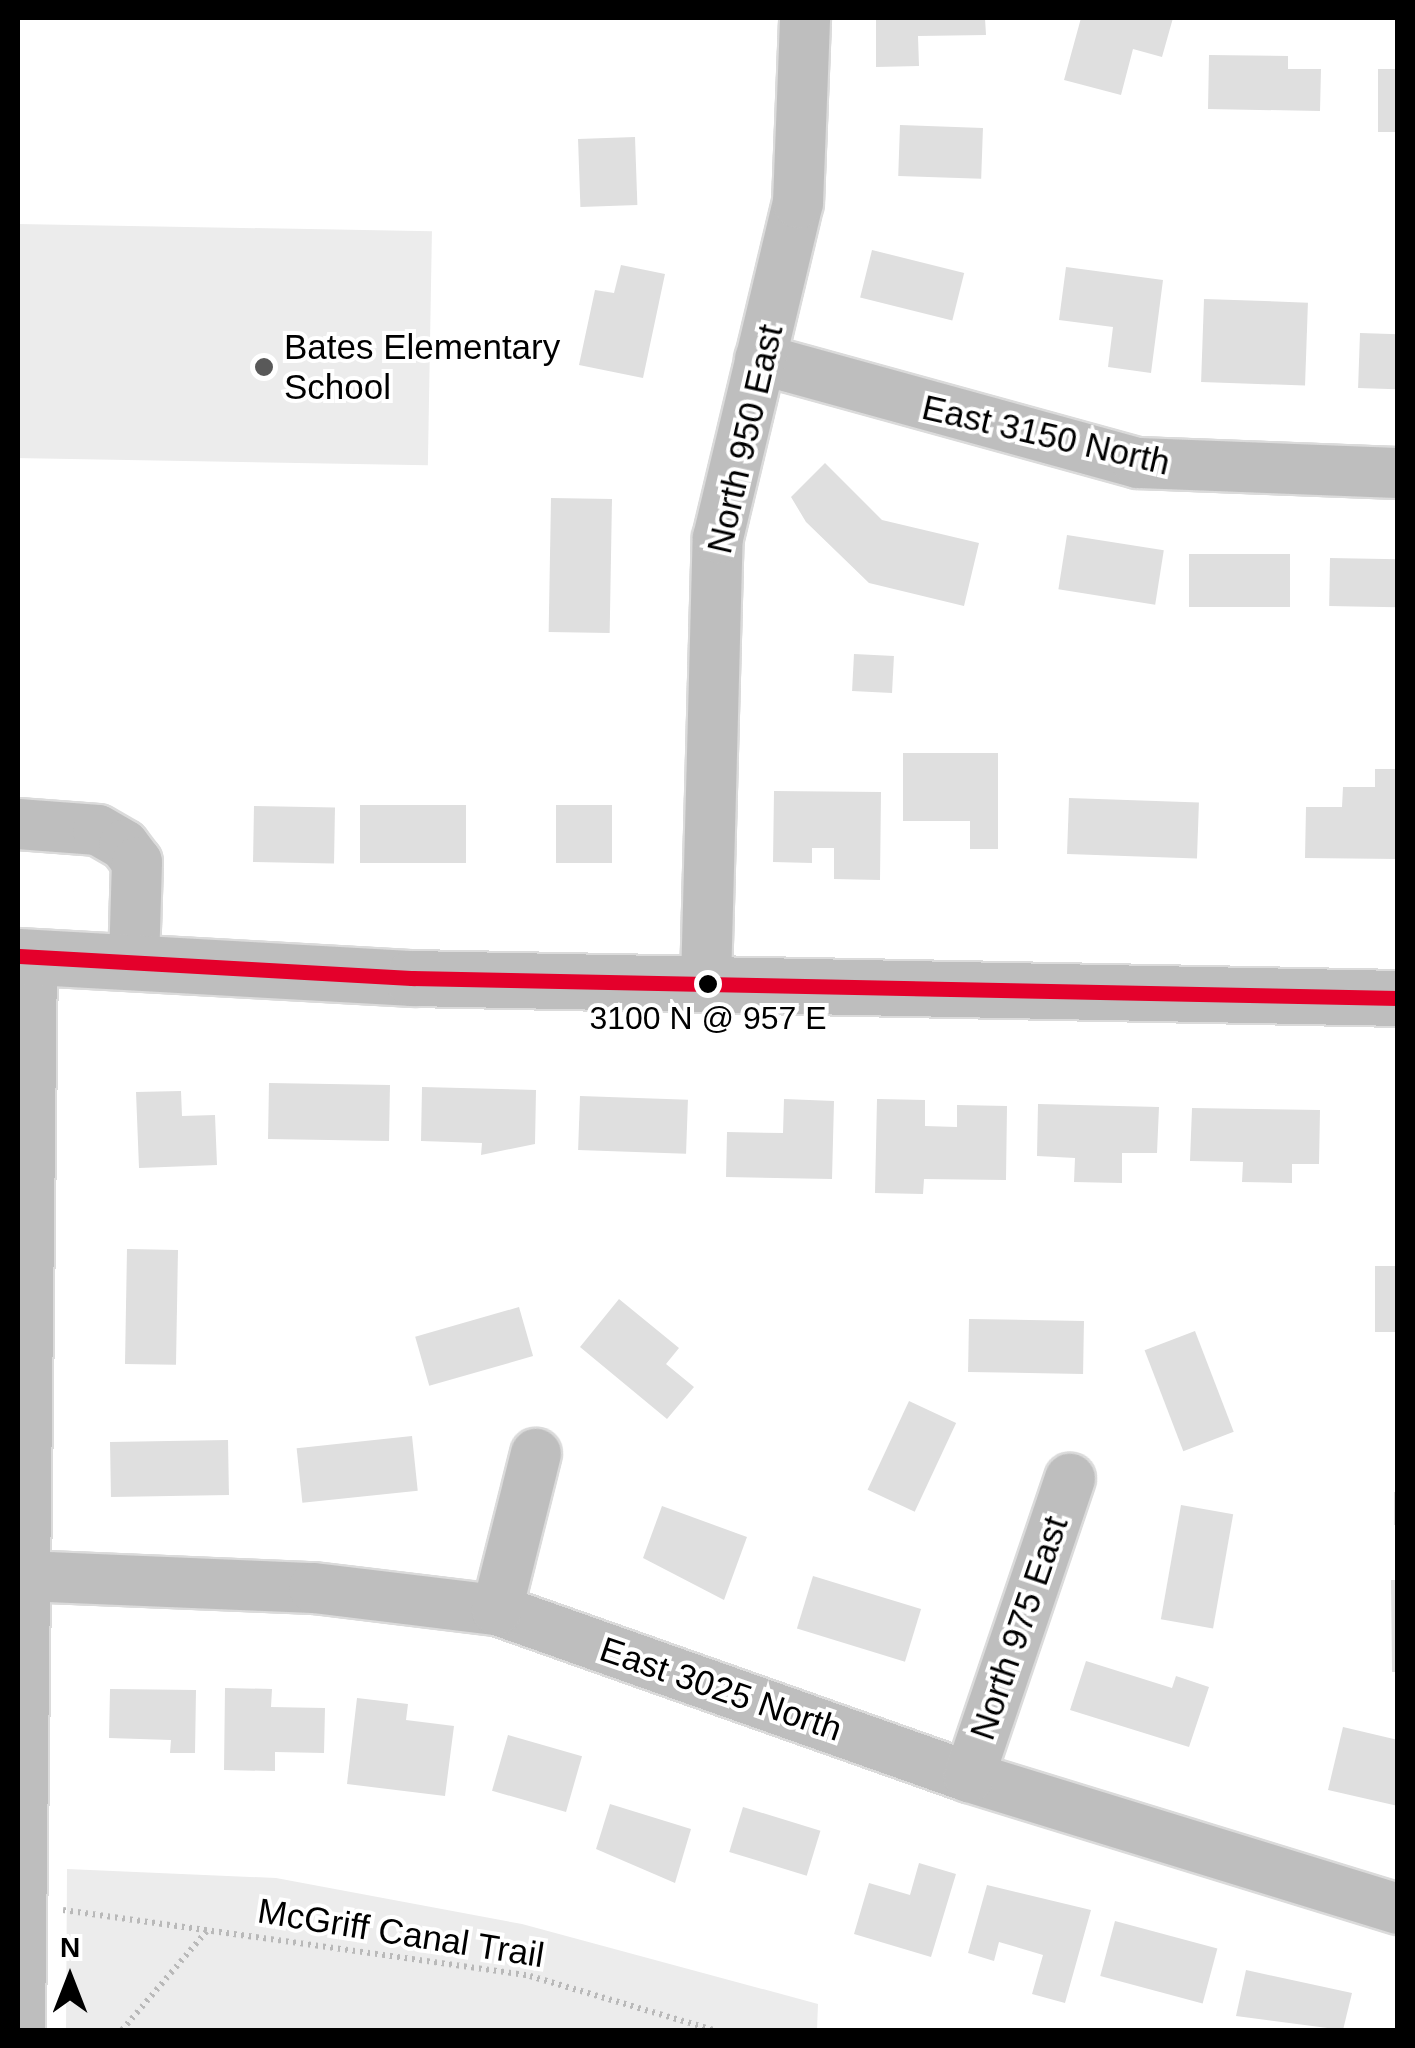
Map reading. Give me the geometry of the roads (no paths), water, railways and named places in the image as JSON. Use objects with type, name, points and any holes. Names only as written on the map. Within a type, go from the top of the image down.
[{"type":"main road","points":[[25,957],[706,983],[1398,998]]},
{"type":"street","name":"North 950 East","points":[[706,983],[712,599],[725,490],[798,203],[805,18]]},
{"type":"street","name":"East 3150 North","points":[[760,359],[1138,463],[1398,472]]},
{"type":"street","points":[[18,824],[98,830],[124,845],[137,862],[134,964]]},
{"type":"street","points":[[20,2030],[25,957]]},
{"type":"street","points":[[497,1610],[536,1454]]},
{"type":"street","name":"North 975 East","points":[[969,1777],[1070,1479]]},
{"type":"street","name":"East 3025 North","points":[[24,1576],[314,1588],[497,1610],[969,1777],[1398,1909]]},
{"type":"place","name":"Bates Elementary School","points":[[264,367]]},
{"type":"place","name":"3100 N @ 957 E","points":[[708,984]]}]
